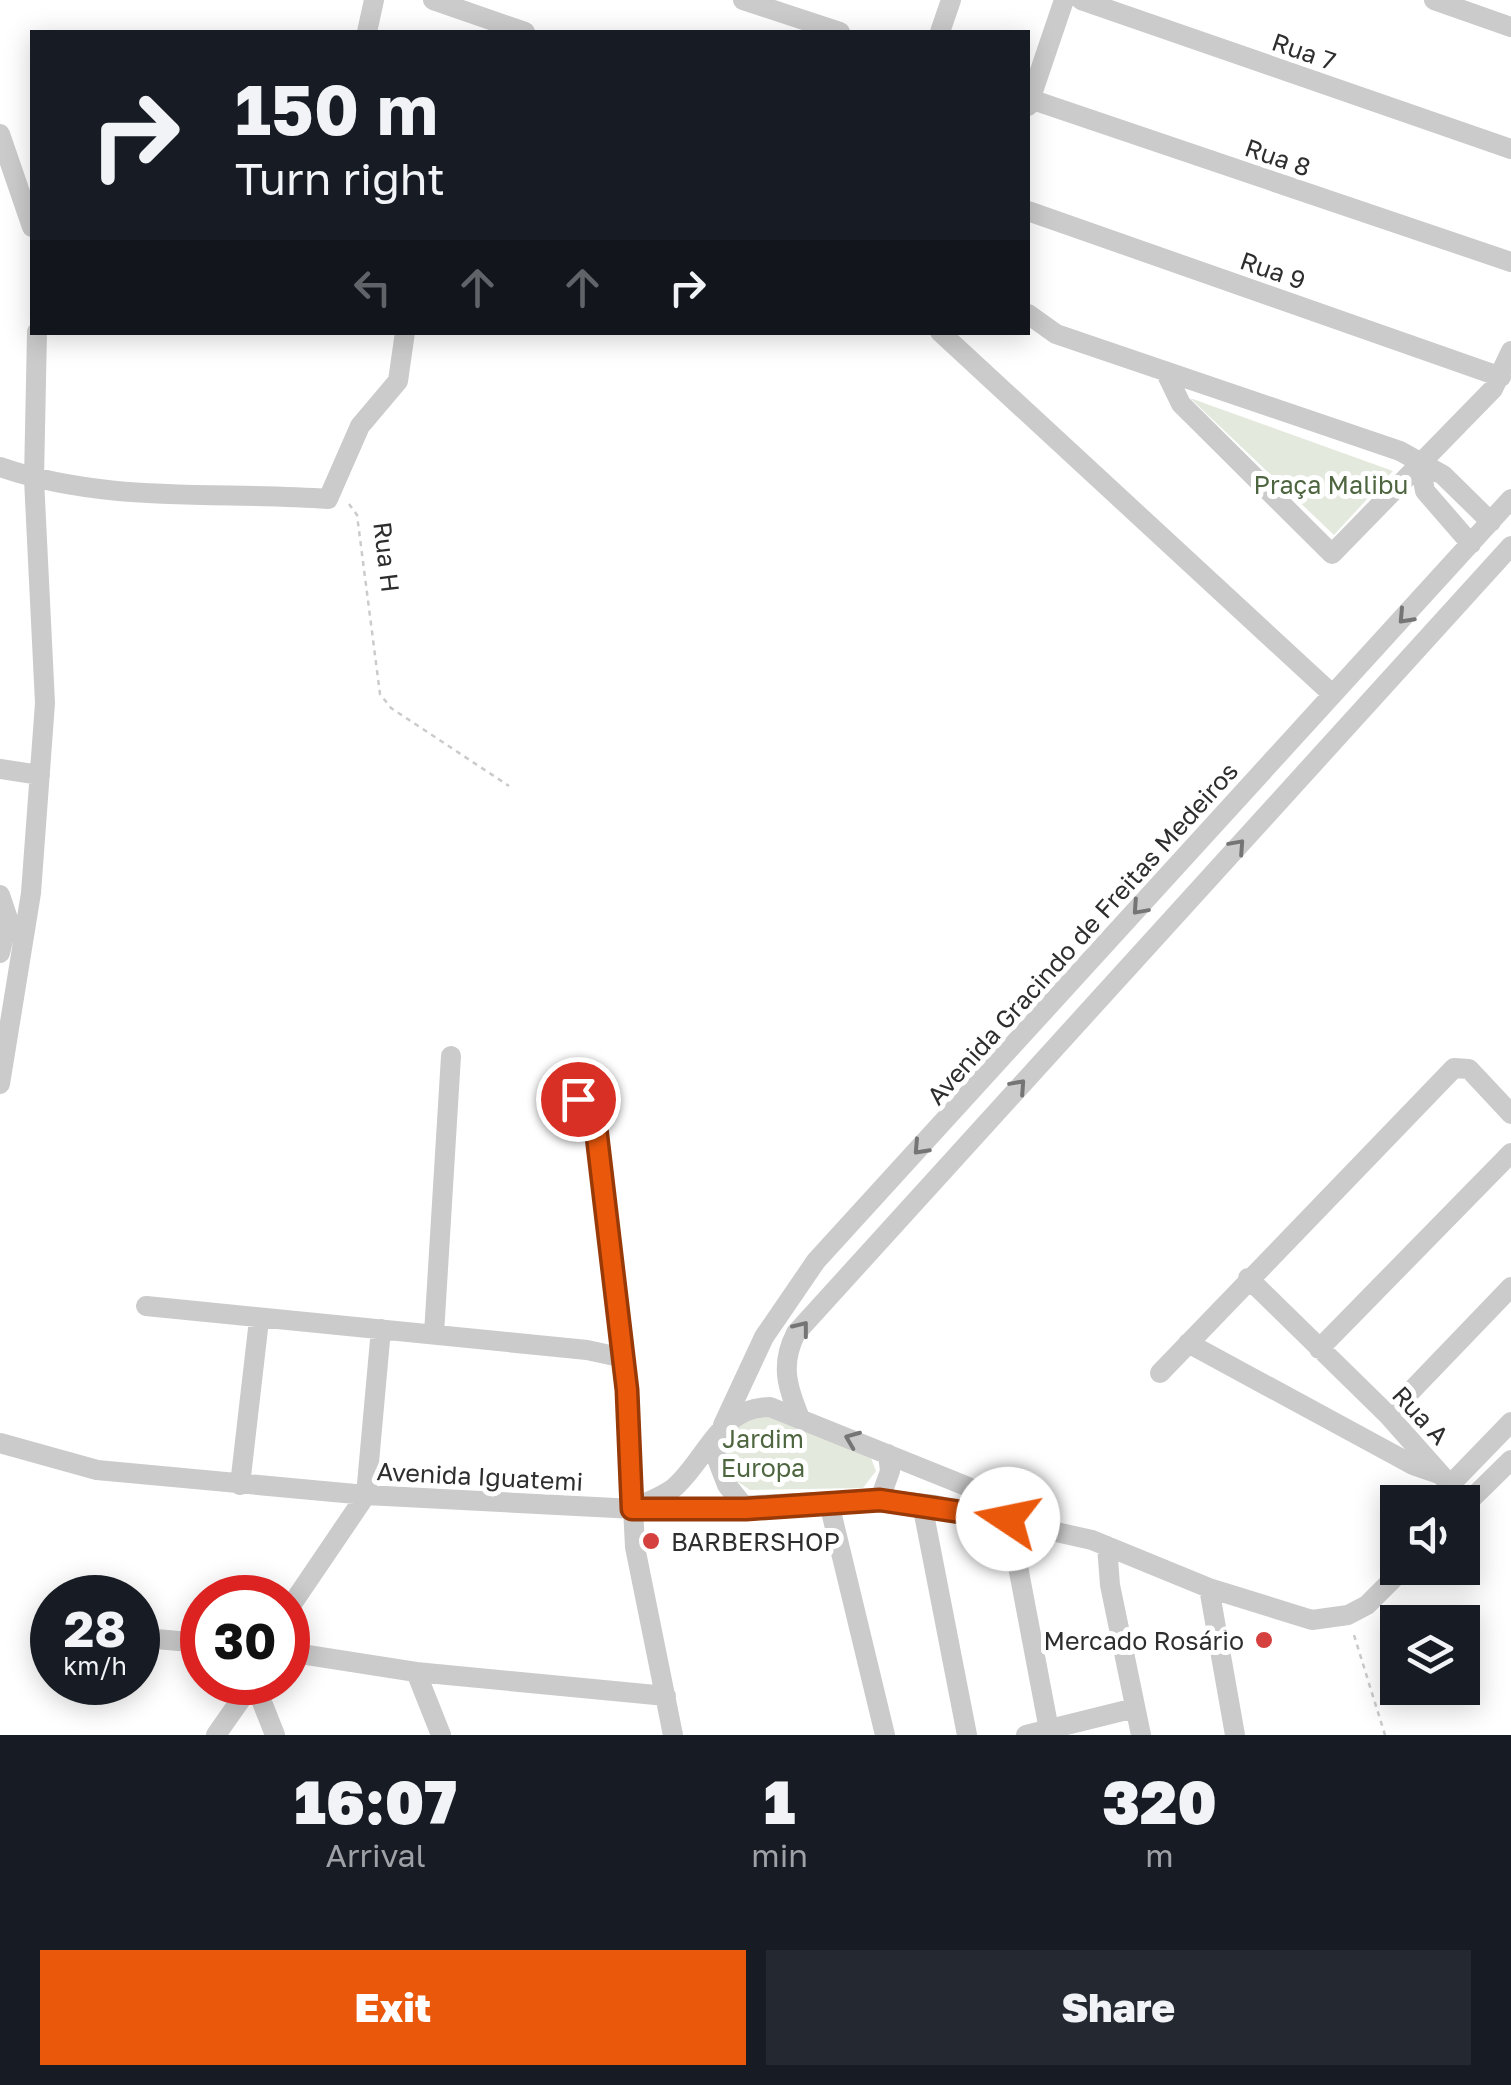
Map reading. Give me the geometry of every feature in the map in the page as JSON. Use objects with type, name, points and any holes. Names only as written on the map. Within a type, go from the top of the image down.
[{"type":"street","points":[[368,30],[374,0]]},
{"type":"street","points":[[433,0],[519,30]]},
{"type":"street","points":[[468,0],[484,18]]},
{"type":"street","points":[[744,0],[834,30]]},
{"type":"street","points":[[941,30],[951,0]]},
{"type":"street","points":[[1030,100],[1064,0]]},
{"type":"street","name":"Rua 7","points":[[1080,0],[1511,148]]},
{"type":"street","points":[[1434,0],[1511,28]]},
{"type":"street","name":"Rua 8","points":[[1030,103],[1511,262]]},
{"type":"street","points":[[0,134],[30,220]]},
{"type":"street","name":"Rua 9","points":[[1030,212],[1501,377]]},
{"type":"street","points":[[1030,315],[1056,334],[1400,451],[1444,476],[1491,522]]},
{"type":"street","points":[[0,1084],[31,893],[40,774],[44,664],[34,478],[36,335]]},
{"type":"street","points":[[0,467],[34,478],[113,493],[328,498],[360,426],[398,381],[405,335]]},
{"type":"street","points":[[943,335],[1332,694]]},
{"type":"street","points":[[1165,371],[1181,404],[1332,554],[1501,377],[1511,351]]},
{"type":"street","points":[[1420,464],[1425,491],[1470,544]]},
{"type":"street","name":"Avenida Gracindo de Freitas Medeiros","points":[[632,1509],[673,1489],[712,1446],[764,1337],[816,1261],[1511,499]]},
{"type":"street","points":[[800,1418],[786,1379],[787,1355],[796,1332],[1511,546]]},
{"type":"street","points":[[0,769],[40,774]]},
{"type":"street","points":[[0,895],[6,902],[8,919],[0,953]]},
{"type":"street","points":[[434,1334],[451,1056]]},
{"type":"street","points":[[1160,1373],[1454,1068],[1468,1069],[1511,1114]]},
{"type":"street","points":[[578,1099],[596,1128],[624,1358],[635,1546],[673,1735]]},
{"type":"street","points":[[1319,1349],[1511,1153]]},
{"type":"street","name":"Rua A","points":[[1248,1278],[1388,1415],[1444,1480]]},
{"type":"street","points":[[1388,1415],[1511,1288]]},
{"type":"street","points":[[146,1306],[434,1334],[624,1358]]},
{"type":"street","points":[[240,1485],[259,1320]]},
{"type":"street","points":[[310,1578],[366,1495],[380,1329]]},
{"type":"street","name":"Rua A","points":[[1188,1343],[1444,1480]]},
{"type":"street","points":[[723,1425],[751,1408],[770,1408],[966,1486],[1035,1526]]},
{"type":"street","points":[[1448,1485],[1444,1480],[1511,1422]]},
{"type":"street","name":"Avenida Iguatemi","points":[[0,1443],[97,1470],[366,1495],[632,1509],[746,1509],[880,1500],[922,1504],[1008,1519],[1107,1546],[1290,1616],[1312,1620],[1348,1614]]},
{"type":"street","points":[[712,1446],[726,1485],[746,1509]]},
{"type":"street","points":[[880,1500],[890,1471],[888,1454]]},
{"type":"street","points":[[1480,1491],[1511,1460]]},
{"type":"street","points":[[829,1503],[885,1735]]},
{"type":"street","points":[[922,1504],[968,1735]]},
{"type":"street","points":[[1008,1519],[1050,1732]]},
{"type":"street","points":[[1107,1546],[1110,1585],[1136,1692],[1141,1735]]},
{"type":"street","points":[[1348,1614],[1366,1605],[1387,1585]]},
{"type":"street","points":[[1209,1588],[1235,1735]]},
{"type":"street","points":[[310,1655],[416,1672],[666,1696]]},
{"type":"street","points":[[416,1672],[441,1735]]},
{"type":"street","points":[[216,1735],[237,1705]]},
{"type":"street","points":[[263,1705],[275,1735]]},
{"type":"street","points":[[1026,1735],[1136,1708]]},
{"type":"path","name":"Rua H","points":[[328,498],[350,504],[357,515],[384,700],[509,786]]},
{"type":"path","points":[[1348,1614],[1384,1735]]},
{"type":"green space","name":"Praça Malibu","points":[[1190,398],[1393,471],[1334,535]]},
{"type":"green space","name":"Jardim Europa","points":[[767,1414],[871,1458],[876,1471],[863,1488],[750,1490],[734,1479],[723,1454],[725,1445],[732,1431]]},
{"type":"place","name":"BARBERSHOP","points":[[651,1541]]},
{"type":"place","name":"Mercado Rosário","points":[[1264,1640]]},
{"type":"route","points":[[578,1099],[596,1128],[627,1390],[632,1509],[746,1509],[880,1500],[1008,1519]]}]
